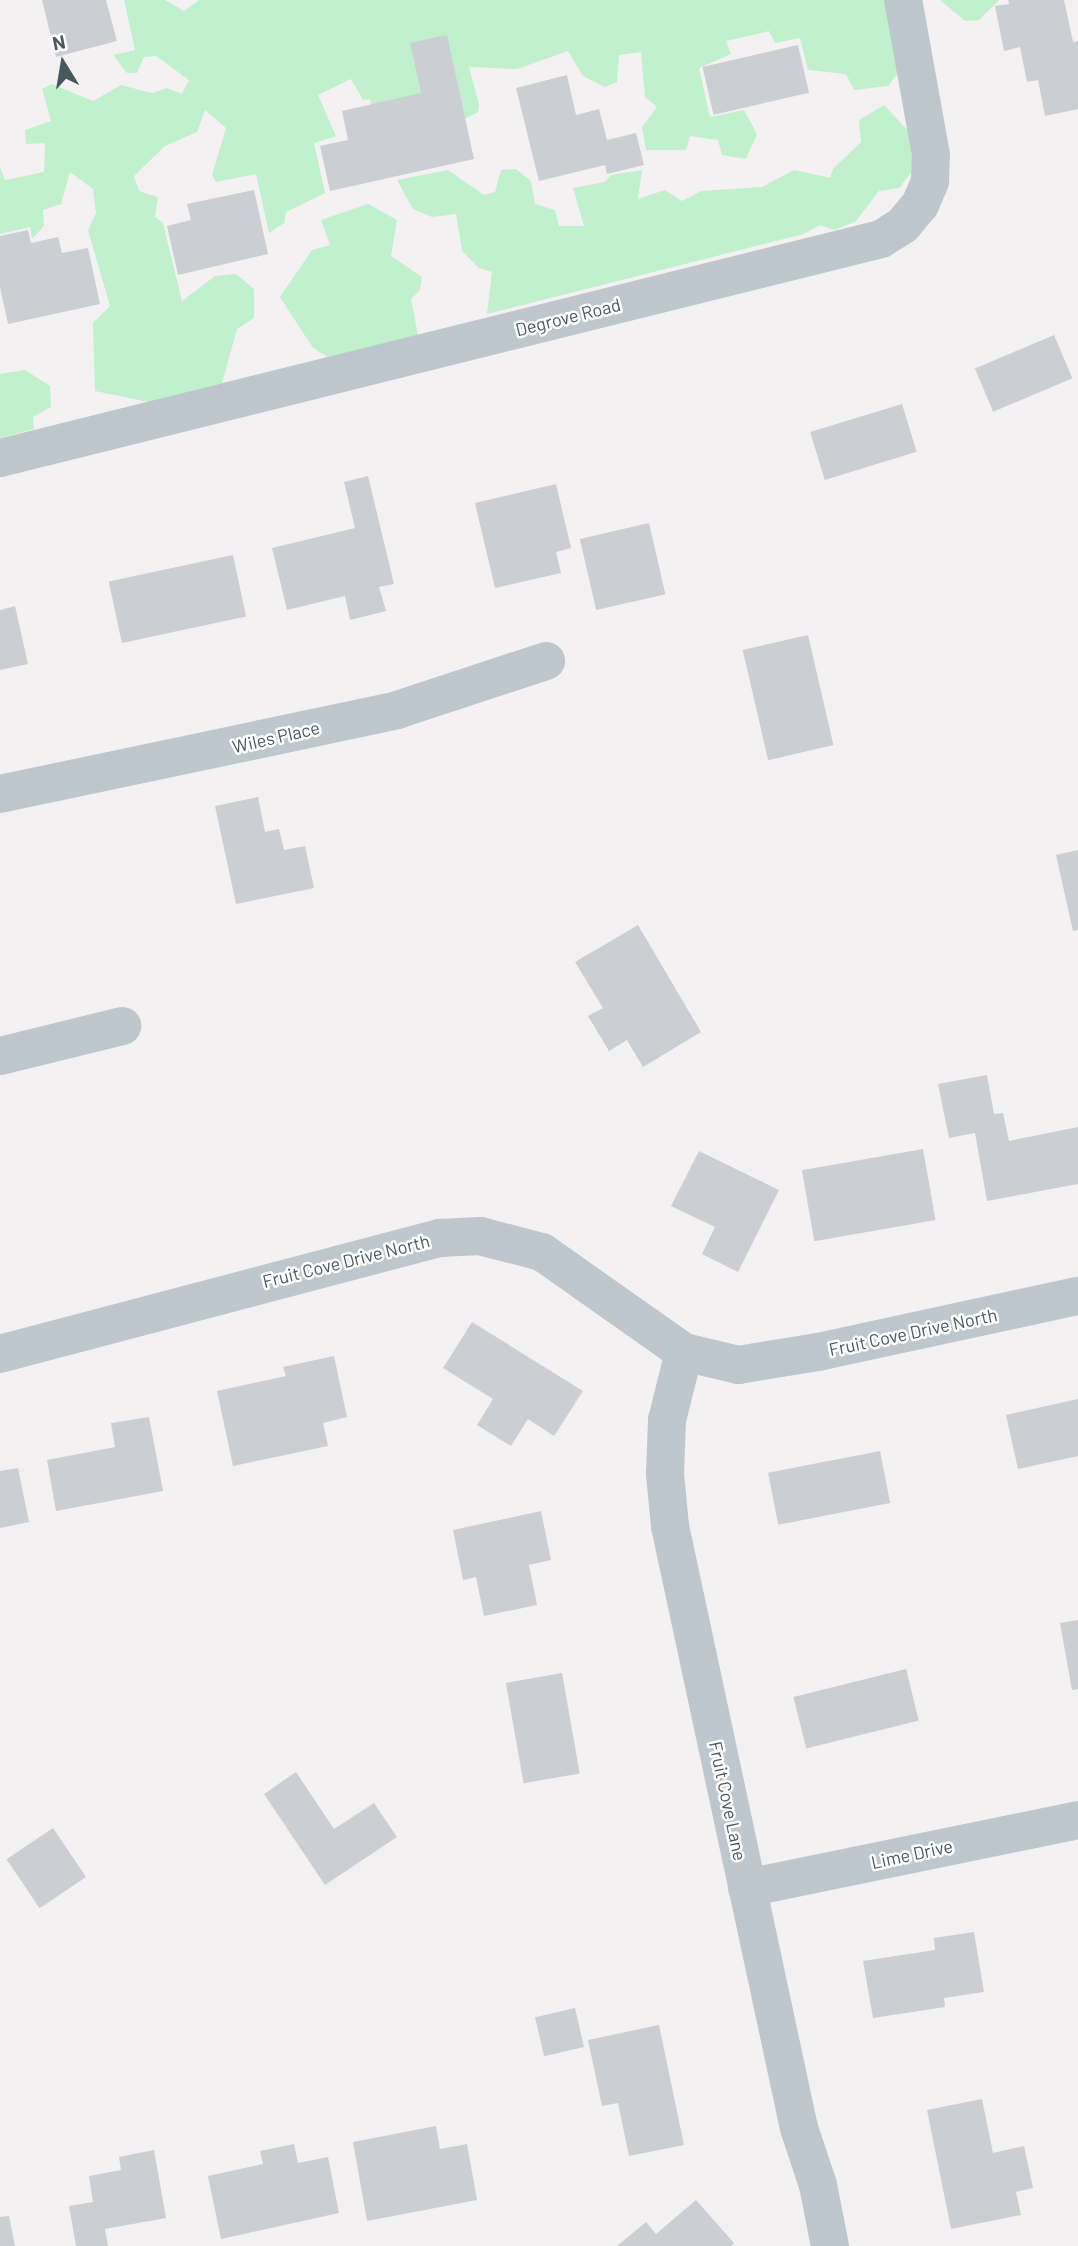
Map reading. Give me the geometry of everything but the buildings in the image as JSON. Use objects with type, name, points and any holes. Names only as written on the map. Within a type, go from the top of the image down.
[{"type":"street","name":"Degrove Road","points":[[0,458],[881,239],[903,225],[920,205],[930,181],[931,155],[903,0]]},
{"type":"street","name":"Wiles Place","points":[[0,794],[397,710],[546,661]]},
{"type":"street","points":[[0,1056],[122,1026]]},
{"type":"street","name":"Fruit Cove Drive North","points":[[0,1354],[340,1261],[431,1239],[480,1236],[542,1252],[684,1352],[738,1365],[818,1352],[1078,1296]]},
{"type":"street","name":"Fruit Cove Lane","points":[[684,1352],[667,1420],[665,1474],[670,1526],[747,1888],[830,2246]]},
{"type":"street","name":"Lime Drive","points":[[747,1888],[1078,1820]]},
{"type":"green space","points":[[124,0],[165,0],[184,11],[199,0],[889,0],[903,67],[888,86],[854,90],[846,74],[808,70],[800,38],[775,43],[769,31],[726,41],[731,54],[699,68],[710,117],[744,110],[757,134],[746,159],[722,155],[718,140],[690,136],[686,150],[646,150],[642,127],[657,107],[645,97],[641,52],[619,55],[617,82],[605,87],[583,76],[568,51],[517,69],[469,67],[479,105],[478,112],[461,121],[376,126],[370,99],[363,100],[351,79],[318,95],[336,136],[314,143],[325,193],[286,212],[284,223],[269,233],[256,174],[216,182],[212,175],[226,128],[205,110],[197,132],[165,146],[134,176],[139,191],[158,197],[155,217],[163,223],[182,301],[215,276],[236,274],[254,289],[254,318],[237,329],[222,383],[149,402],[95,391],[93,323],[110,306],[88,230],[96,213],[93,189],[70,172],[61,204],[43,210],[44,226],[32,239],[30,227],[0,234],[0,167],[5,180],[44,172],[45,143],[26,144],[25,130],[51,121],[42,89],[52,84],[93,101],[121,85],[152,93],[167,88],[182,94],[189,80],[156,56],[144,57],[137,73],[127,73],[113,55],[135,50]]},
{"type":"green space","points":[[940,0],[999,0],[979,20],[965,21]]},
{"type":"green space","points":[[884,105],[910,133],[913,170],[899,188],[879,191],[855,222],[834,230],[820,225],[804,234],[487,314],[492,272],[479,268],[462,251],[456,214],[432,217],[413,209],[397,180],[448,170],[484,195],[495,192],[501,170],[516,169],[531,181],[535,204],[555,210],[559,226],[584,226],[573,188],[605,182],[611,175],[642,170],[638,199],[665,190],[682,201],[701,191],[762,187],[794,170],[830,178],[833,169],[861,142],[859,120]]},
{"type":"green space","points":[[368,204],[397,220],[391,256],[422,277],[420,290],[411,299],[418,335],[331,359],[313,348],[280,297],[312,250],[330,245],[321,220]]},
{"type":"green space","points":[[25,370],[50,386],[51,407],[33,417],[34,429],[0,438],[0,374]]}]
